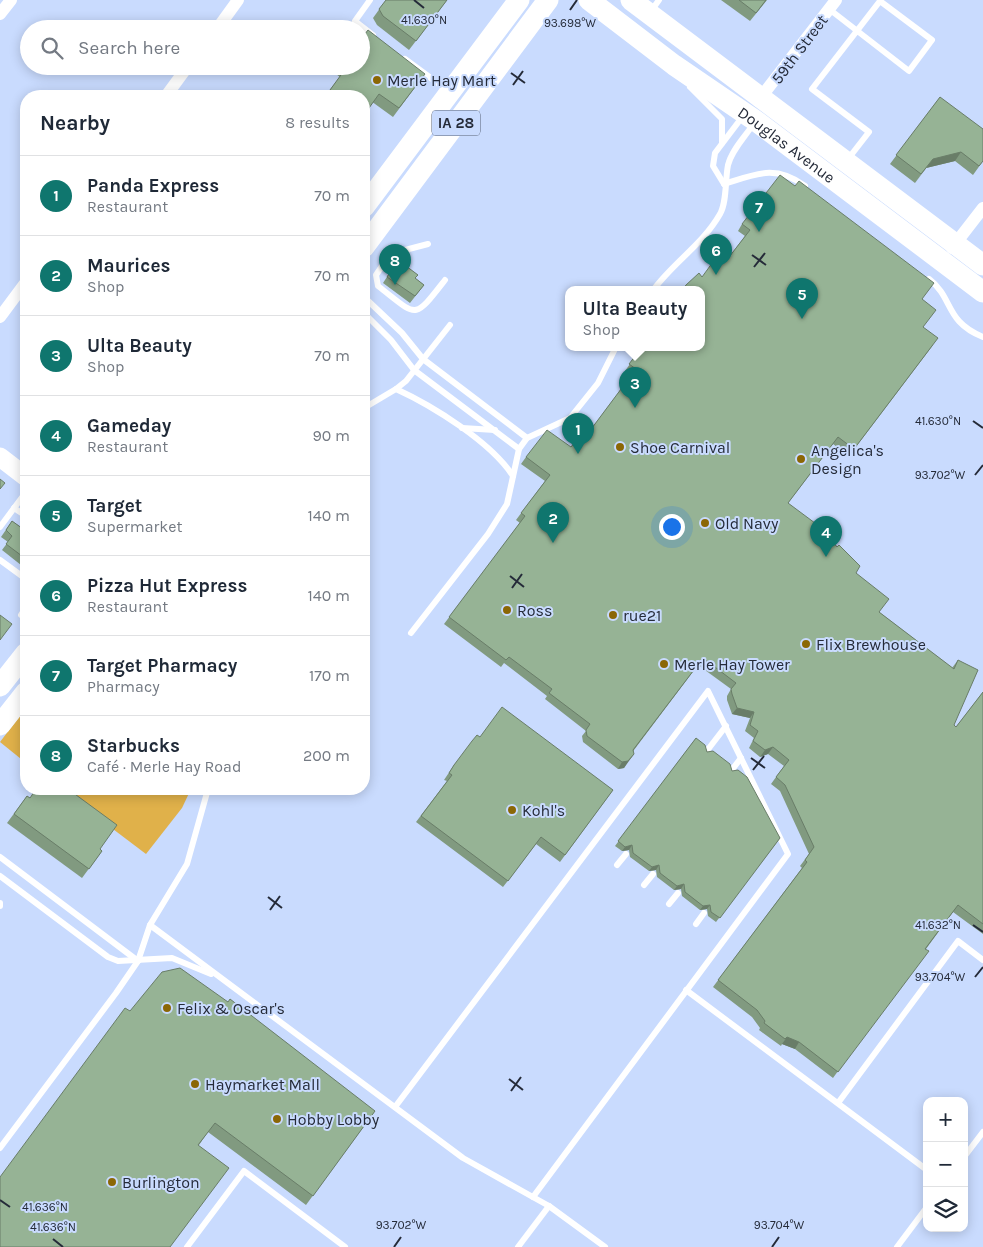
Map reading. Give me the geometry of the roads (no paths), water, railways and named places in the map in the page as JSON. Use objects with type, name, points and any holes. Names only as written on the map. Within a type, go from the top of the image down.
[{"type":"main road","name":"IA 28","points":[[370,199],[519,0]]},
{"type":"main road","name":"IA 28","points":[[370,239],[548,0]]},
{"type":"main road","name":"Douglas Avenue","points":[[589,0],[634,36],[949,252],[983,265]]},
{"type":"main road","name":"Douglas Avenue","points":[[631,0],[654,7],[761,99],[846,162],[949,252],[983,292]]},
{"type":"main road","points":[[0,686],[20,661]]},
{"type":"main road","points":[[0,726],[20,700]]},
{"type":"street","points":[[0,14],[11,0]]},
{"type":"street","points":[[223,20],[238,0]]},
{"type":"street","name":"59th Street","points":[[750,117],[761,99],[832,5]]},
{"type":"street","points":[[170,90],[181,75]]},
{"type":"street","points":[[949,252],[983,208]]},
{"type":"street","points":[[0,317],[20,290]]},
{"type":"street","points":[[0,457],[20,472]]},
{"type":"lane","points":[[356,20],[370,0]]},
{"type":"lane","points":[[832,5],[856,32],[909,72],[932,40],[880,1],[856,32],[812,89],[869,132],[846,162]]},
{"type":"lane","points":[[370,33],[377,38]]},
{"type":"lane","points":[[634,36],[717,113],[723,123],[722,144]]},
{"type":"lane","points":[[400,54],[450,93]]},
{"type":"lane","points":[[724,184],[713,166],[715,153],[750,117]]},
{"type":"lane","points":[[656,286],[673,265],[696,247],[720,213],[724,202],[724,184],[731,157],[750,117]]},
{"type":"lane","points":[[724,184],[758,174],[781,172],[795,178],[810,190]]},
{"type":"lane","points":[[428,244],[390,254],[378,270],[378,286],[407,309],[414,311],[424,308],[445,280]]},
{"type":"lane","points":[[926,277],[933,282],[958,322],[983,337]]},
{"type":"lane","points":[[370,302],[397,328],[422,359],[527,438]]},
{"type":"lane","points":[[370,319],[391,340],[414,370],[519,449]]},
{"type":"lane","points":[[370,404],[396,389],[414,370],[450,325]]},
{"type":"lane","points":[[411,633],[488,534],[507,504],[519,449],[527,438],[570,418],[598,383],[614,351]]},
{"type":"lane","points":[[396,389],[420,401],[461,428],[500,459],[513,476]]},
{"type":"lane","points":[[461,428],[495,430]]},
{"type":"lane","points":[[0,527],[20,500]]},
{"type":"lane","points":[[14,508],[20,512]]},
{"type":"lane","points":[[0,560],[20,575]]},
{"type":"lane","points":[[395,1107],[708,691],[741,758],[755,794],[788,854],[533,1197]]},
{"type":"lane","points":[[706,752],[726,726]]},
{"type":"lane","points":[[731,772],[741,758]]},
{"type":"lane","points":[[0,1148],[138,961],[150,925],[187,864],[206,795]]},
{"type":"lane","points":[[617,865],[626,854]]},
{"type":"lane","points":[[0,857],[138,961]]},
{"type":"lane","points":[[644,885],[653,874]]},
{"type":"lane","points":[[0,876],[108,957],[118,961],[172,958],[222,978]]},
{"type":"lane","points":[[670,904],[678,893]]},
{"type":"lane","points":[[696,924],[704,913]]},
{"type":"lane","points":[[150,925],[463,1158],[549,1206],[605,1247]]},
{"type":"lane","points":[[838,1103],[958,941],[983,960]]},
{"type":"lane","points":[[686,990],[923,1167]]},
{"type":"lane","points":[[968,1152],[983,1132]]},
{"type":"lane","points":[[187,1247],[244,1171],[345,1247]]},
{"type":"lane","points":[[518,1247],[549,1206]]},
{"type":"lane","points":[[897,1247],[923,1212]]},
{"type":"place","name":"Merle Hay Mart","points":[[377,80]]},
{"type":"place","name":"Target Pharmacy","points":[[759,232]]},
{"type":"place","name":"Pizza Hut Express","points":[[716,275]]},
{"type":"place","name":"Starbucks","points":[[395,285]]},
{"type":"place","name":"Target","points":[[802,319]]},
{"type":"place","name":"Ulta Beauty","points":[[635,408]]},
{"type":"place","name":"Shoe Carnival","points":[[620,447]]},
{"type":"place","name":"Panda Express","points":[[578,454]]},
{"type":"place","name":"Angelica's Design","points":[[801,459]]},
{"type":"place","name":"Old Navy","points":[[705,523]]},
{"type":"place","name":"Maurices","points":[[553,543]]},
{"type":"place","name":"Gameday","points":[[826,557]]},
{"type":"place","name":"Ross","points":[[507,610]]},
{"type":"place","name":"rue21","points":[[613,615]]},
{"type":"place","name":"Flix Brewhouse","points":[[806,644]]},
{"type":"place","name":"Merle Hay Tower","points":[[664,664]]},
{"type":"place","name":"Kohl's","points":[[512,810]]},
{"type":"place","name":"Felix & Oscar's","points":[[167,1008]]},
{"type":"place","name":"Haymarket Mall","points":[[195,1084]]},
{"type":"place","name":"Hobby Lobby","points":[[277,1119]]},
{"type":"place","name":"Burlington","points":[[112,1182]]}]
